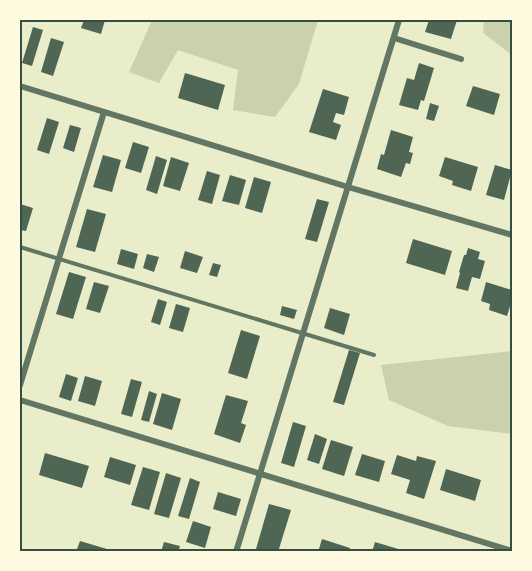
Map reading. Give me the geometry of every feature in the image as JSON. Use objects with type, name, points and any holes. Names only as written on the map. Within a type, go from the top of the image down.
[{"type":"street","points":[[236,552],[399,20]]},
{"type":"street","points":[[394,38],[460,59]]},
{"type":"street","points":[[20,86],[513,235]]},
{"type":"street","points":[[20,385],[104,112]]},
{"type":"street","points":[[20,400],[513,551]]},
{"type":"lane","points":[[20,247],[374,355]]},
{"type":"green space","points":[[152,20],[318,20],[299,84],[275,117],[233,110],[238,70],[178,50],[159,83],[129,72]]},
{"type":"green space","points":[[484,20],[512,20],[512,55],[483,33]]},
{"type":"green space","points":[[512,351],[512,434],[448,426],[389,400],[381,365]]},
{"type":"building","points":[[84,20],[105,20],[101,34],[81,28]]},
{"type":"building","points":[[429,20],[457,20],[451,39],[425,32]]},
{"type":"building","points":[[33,27],[43,30],[32,66],[22,63]]},
{"type":"building","points":[[51,38],[64,42],[53,76],[41,72]]},
{"type":"building","points":[[419,63],[434,68],[424,101],[421,100],[418,110],[399,105],[407,78],[414,80]]},
{"type":"building","points":[[185,73],[225,85],[218,110],[178,98]]},
{"type":"building","points":[[473,86],[500,94],[494,115],[466,106]]},
{"type":"building","points":[[323,89],[349,97],[344,115],[336,113],[333,122],[341,125],[336,140],[309,132]]},
{"type":"building","points":[[430,103],[439,106],[434,121],[426,119]]},
{"type":"building","points":[[47,118],[59,122],[49,154],[37,150]]},
{"type":"building","points":[[70,125],[81,128],[74,152],[63,148]]},
{"type":"building","points":[[391,130],[413,137],[409,152],[413,153],[410,164],[406,163],[401,177],[377,169],[381,154],[384,155]]},
{"type":"building","points":[[133,142],[149,147],[141,173],[125,168]]},
{"type":"building","points":[[103,155],[121,160],[112,192],[93,187]]},
{"type":"building","points":[[156,156],[167,160],[157,194],[146,190]]},
{"type":"building","points":[[171,157],[189,163],[180,191],[163,186]]},
{"type":"building","points":[[445,157],[478,167],[471,191],[452,185],[453,181],[439,176]]},
{"type":"building","points":[[495,165],[512,170],[504,200],[486,195]]},
{"type":"building","points":[[207,171],[220,175],[212,204],[198,200]]},
{"type":"building","points":[[230,175],[246,180],[239,205],[222,201]]},
{"type":"building","points":[[254,177],[271,182],[262,213],[245,208]]},
{"type":"building","points":[[317,199],[329,202],[317,242],[305,239]]},
{"type":"building","points":[[20,204],[33,208],[26,231],[20,230]]},
{"type":"building","points":[[87,209],[106,214],[95,252],[76,247]]},
{"type":"building","points":[[413,239],[452,251],[445,275],[406,263]]},
{"type":"building","points":[[468,248],[480,252],[478,259],[485,261],[480,279],[472,277],[468,291],[456,288],[464,255]]},
{"type":"building","points":[[121,249],[138,254],[134,269],[117,264]]},
{"type":"building","points":[[185,251],[203,257],[197,273],[180,268]]},
{"type":"building","points":[[147,254],[159,257],[154,272],[143,268]]},
{"type":"building","points":[[213,263],[221,265],[217,277],[209,275]]},
{"type":"building","points":[[69,272],[86,277],[73,319],[56,314]]},
{"type":"building","points":[[94,282],[109,286],[100,313],[86,309]]},
{"type":"building","points":[[486,282],[512,290],[512,300],[507,316],[489,310],[490,304],[481,301]]},
{"type":"building","points":[[158,299],[167,302],[160,325],[151,322]]},
{"type":"building","points":[[176,304],[190,308],[183,332],[169,328]]},
{"type":"building","points":[[282,306],[297,310],[294,319],[280,315]]},
{"type":"building","points":[[330,308],[350,314],[344,335],[324,328]]},
{"type":"building","points":[[241,330],[260,336],[247,379],[228,373]]},
{"type":"building","points":[[349,350],[360,353],[344,405],[333,402]]},
{"type":"building","points":[[66,374],[78,378],[71,401],[59,397]]},
{"type":"building","points":[[85,376],[102,381],[95,406],[78,401]]},
{"type":"building","points":[[131,379],[142,382],[132,417],[121,414]]},
{"type":"building","points":[[149,391],[157,394],[149,422],[141,420]]},
{"type":"building","points":[[162,393],[181,399],[172,430],[153,424]]},
{"type":"building","points":[[226,395],[248,401],[241,423],[246,425],[240,443],[214,434]]},
{"type":"building","points":[[293,422],[306,426],[294,467],[281,463]]},
{"type":"building","points":[[315,434],[327,439],[319,464],[307,460]]},
{"type":"building","points":[[331,440],[353,447],[344,476],[322,469]]},
{"type":"building","points":[[45,453],[89,466],[82,488],[39,475]]},
{"type":"building","points":[[362,454],[385,461],[379,482],[355,475]]},
{"type":"building","points":[[397,455],[416,461],[417,456],[436,461],[424,499],[406,493],[410,480],[391,474]]},
{"type":"building","points":[[110,457],[136,465],[130,485],[104,477]]},
{"type":"building","points":[[143,467],[160,472],[149,510],[131,505]]},
{"type":"building","points":[[446,469],[481,480],[475,501],[440,490]]},
{"type":"building","points":[[166,473],[181,478],[169,518],[154,514]]},
{"type":"building","points":[[190,478],[200,482],[189,519],[178,516]]},
{"type":"building","points":[[218,492],[241,499],[236,516],[213,509]]},
{"type":"building","points":[[269,504],[291,510],[278,552],[264,552],[256,549]]},
{"type":"building","points":[[193,521],[211,527],[205,548],[186,542]]},
{"type":"building","points":[[322,539],[350,548],[349,552],[318,552]]},
{"type":"building","points":[[80,541],[107,549],[106,552],[76,552]]},
{"type":"building","points":[[164,542],[180,546],[178,552],[161,552]]},
{"type":"building","points":[[375,542],[405,551],[405,552],[372,552]]}]
